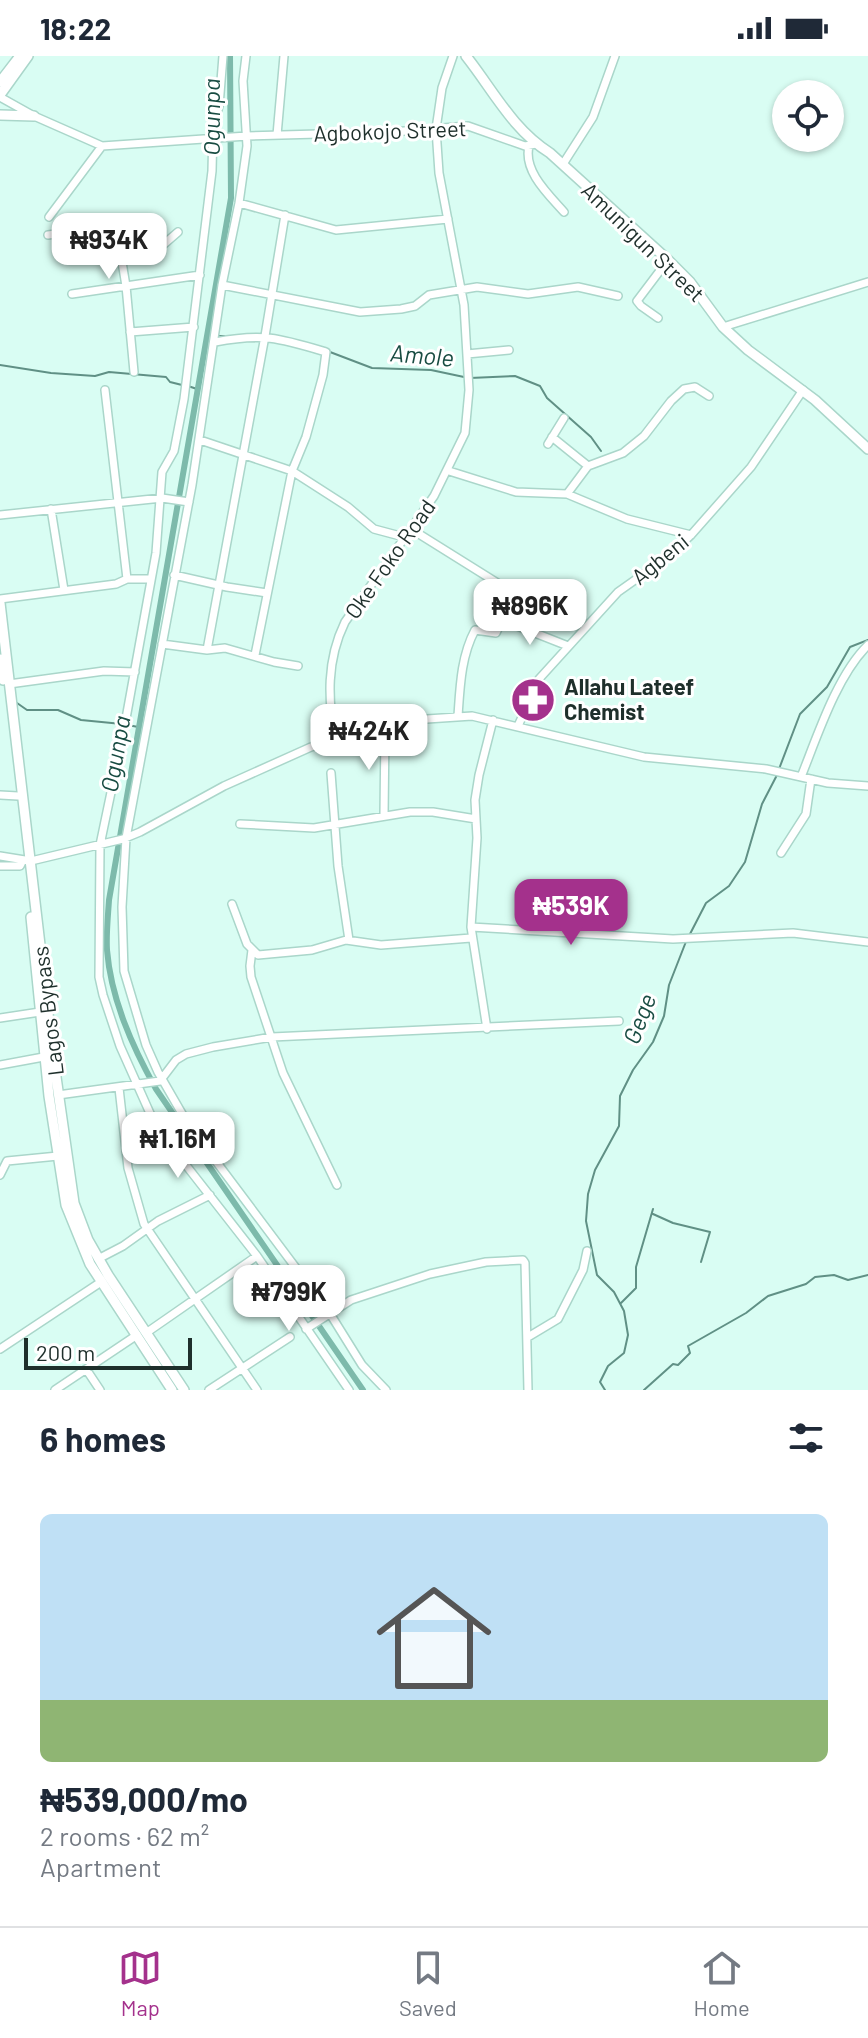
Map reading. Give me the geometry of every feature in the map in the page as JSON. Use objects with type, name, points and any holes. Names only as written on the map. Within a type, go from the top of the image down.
[{"type":"main road","points":[[0,82],[20,56]]},
{"type":"main road","points":[[0,96],[28,56]]},
{"type":"main road","name":"Amunigun Street","points":[[466,56],[532,145],[563,164],[668,260],[695,289],[723,327],[748,350],[803,390],[868,449]]},
{"type":"main road","points":[[0,115],[34,116]]},
{"type":"main road","name":"Lagos Bypass","points":[[0,601],[40,1012],[58,1095],[74,1203],[79,1221],[98,1259],[172,1390]]},
{"type":"main road","name":"Lagos Bypass","points":[[0,659],[49,1056],[58,1156],[72,1223],[101,1282],[184,1390]]},
{"type":"street","points":[[223,56],[194,327],[174,451],[162,472],[164,498],[151,579],[102,844],[99,977],[110,1018],[153,1120],[257,1256],[349,1390]]},
{"type":"street","points":[[246,56],[239,203],[222,285],[200,440],[125,838],[122,907],[124,971],[135,1015],[161,1080],[188,1124],[328,1313],[362,1365],[386,1390]]},
{"type":"street","points":[[277,135],[284,56]]},
{"type":"street","name":"Oke Foko Road","points":[[335,741],[329,679],[338,636],[434,496],[449,471],[465,433],[469,378],[462,289],[439,173],[436,129],[442,88],[453,56]]},
{"type":"street","points":[[563,164],[593,117],[615,56]]},
{"type":"street","points":[[0,96],[34,116],[102,146],[49,217]]},
{"type":"street","name":"Agbokojo Street","points":[[102,146],[468,126],[504,140],[532,145]]},
{"type":"street","points":[[532,145],[526,156],[531,169],[564,212]]},
{"type":"street","points":[[239,203],[336,230],[448,219]]},
{"type":"street","points":[[207,650],[285,215]]},
{"type":"street","points":[[48,235],[116,226],[126,286],[134,372]]},
{"type":"street","points":[[121,255],[163,245],[178,232]]},
{"type":"street","points":[[658,318],[637,301],[668,260]]},
{"type":"street","points":[[72,294],[200,275]]},
{"type":"street","points":[[723,327],[868,282]]},
{"type":"street","points":[[222,285],[339,309],[379,312],[415,306],[429,295],[477,287],[528,294],[578,287],[618,296]]},
{"type":"street","points":[[130,332],[194,327]]},
{"type":"street","points":[[215,342],[265,336],[294,341],[326,352],[306,437],[292,471],[255,655]]},
{"type":"street","points":[[467,354],[509,350]]},
{"type":"street","points":[[567,494],[588,466],[623,453],[644,436],[684,389],[695,387],[709,396]]},
{"type":"street","points":[[105,390],[127,579]]},
{"type":"street","name":"Agbeni","points":[[518,726],[539,679],[618,592],[648,572],[691,535],[751,467],[803,390]]},
{"type":"street","points":[[564,418],[550,440],[588,466]]},
{"type":"street","points":[[200,440],[292,471],[348,507],[374,529],[404,537]]},
{"type":"street","points":[[449,471],[516,492],[567,494],[627,519],[691,535]]},
{"type":"street","points":[[0,515],[164,498],[187,502]]},
{"type":"street","points":[[51,509],[64,590]]},
{"type":"street","points":[[411,529],[499,584],[497,608],[502,620],[568,646]]},
{"type":"street","points":[[174,575],[267,593]]},
{"type":"street","points":[[0,601],[116,584],[127,579],[151,579]]},
{"type":"street","points":[[458,716],[471,637],[475,630],[496,633],[502,620]]},
{"type":"street","points":[[162,644],[207,650],[225,648],[298,666]]},
{"type":"street","points":[[801,777],[832,703],[852,664],[868,645]]},
{"type":"street","points":[[9,684],[104,671],[135,672]]},
{"type":"street","points":[[0,856],[26,861],[125,838],[290,755],[427,719],[458,716],[493,720],[644,757],[766,769],[811,779],[868,786]]},
{"type":"street","points":[[487,1029],[471,927],[479,775],[493,720]]},
{"type":"street","points":[[384,816],[385,729]]},
{"type":"street","points":[[331,773],[338,866],[349,940]]},
{"type":"street","points":[[781,853],[806,814],[811,779]]},
{"type":"street","points":[[0,795],[18,796]]},
{"type":"street","points":[[240,824],[298,829],[433,812],[476,819]]},
{"type":"street","points":[[0,866],[20,866],[26,861]]},
{"type":"street","points":[[232,904],[241,931],[252,950],[251,977],[283,1073],[337,1185]]},
{"type":"street","points":[[471,927],[673,939],[775,933],[868,942]]},
{"type":"street","points":[[252,950],[266,956],[312,950],[349,940],[381,945],[471,938]]},
{"type":"street","points":[[0,1018],[40,1012]]},
{"type":"street","points":[[58,1095],[161,1080],[176,1060],[186,1054],[272,1037],[619,1021]]},
{"type":"street","points":[[0,1065],[49,1056]]},
{"type":"street","points":[[119,1088],[128,1168],[140,1214],[257,1390]]},
{"type":"street","points":[[0,1175],[7,1161],[58,1156]]},
{"type":"street","points":[[98,1259],[158,1221],[210,1195]]},
{"type":"street","points":[[528,1337],[558,1319],[583,1270],[587,1251]]},
{"type":"street","points":[[55,1390],[257,1256]]},
{"type":"street","points":[[306,1329],[351,1300],[430,1274],[486,1262],[523,1260],[526,1266],[528,1390]]},
{"type":"street","points":[[0,1349],[101,1282]]},
{"type":"street","points":[[209,1390],[290,1337]]},
{"type":"street","points":[[86,1369],[100,1390]]},
{"type":"waterway","name":"Ogunpa","points":[[230,56],[231,198],[109,900],[107,950],[113,986],[124,1022],[156,1089],[363,1390]]},
{"type":"waterway","name":"Amole","points":[[249,334],[262,334]]},
{"type":"waterway","name":"Amole","points":[[217,336],[230,336]]},
{"type":"waterway","name":"Amole","points":[[330,352],[372,368],[431,370],[464,377]]},
{"type":"waterway","points":[[0,365],[51,373],[95,376],[109,372],[166,377],[170,382],[182,385]]},
{"type":"waterway","name":"Amole","points":[[470,378],[515,376],[540,386],[547,398],[591,437],[601,451]]},
{"type":"waterway","points":[[188,386],[197,389]]},
{"type":"waterway","name":"Gege","points":[[779,769],[800,714],[827,687],[850,647],[868,640]]},
{"type":"waterway","points":[[17,703],[27,710],[58,710],[81,720],[122,724]]},
{"type":"waterway","points":[[128,725],[138,727]]},
{"type":"waterway","name":"Gege","points":[[690,934],[706,903],[729,886],[745,862],[762,804],[777,775]]},
{"type":"waterway","name":"Gege","points":[[605,1390],[600,1382],[608,1366],[624,1353],[628,1335],[624,1311],[614,1292],[597,1275],[586,1221],[588,1194],[595,1170],[619,1126],[620,1096],[633,1070],[653,1042],[664,1016],[669,985],[687,939]]},
{"type":"waterway","points":[[621,1303],[636,1288],[636,1267],[653,1209]]},
{"type":"waterway","points":[[653,1214],[673,1223],[710,1232],[701,1262]]},
{"type":"waterway","points":[[644,1390],[673,1364],[678,1365],[690,1353],[688,1346],[746,1313],[768,1296],[806,1284],[815,1277],[834,1275],[848,1280],[868,1275]]},
{"type":"place","name":"Allahu Lateef Chemist","points":[[533,700]]}]
